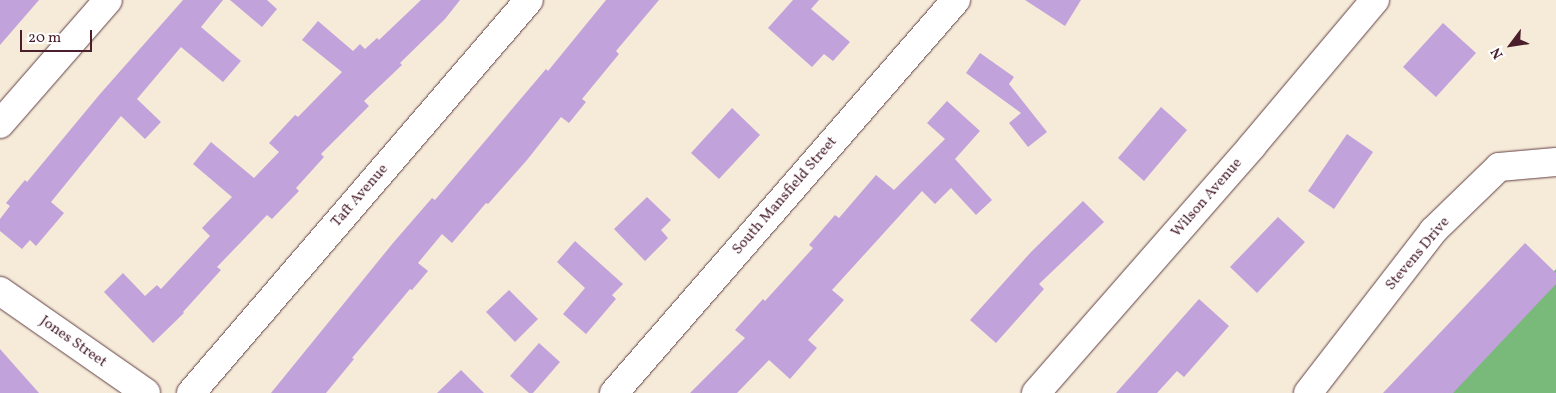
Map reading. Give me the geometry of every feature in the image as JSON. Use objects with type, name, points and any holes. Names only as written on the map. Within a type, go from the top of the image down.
[{"type":"street","points":[[0,124],[108,0]]},
{"type":"street","name":"Taft Avenue","points":[[191,393],[529,0]]},
{"type":"street","name":"South Mansfield Street","points":[[614,393],[956,0]]},
{"type":"street","name":"Wilson Avenue","points":[[1036,393],[1252,146],[1375,0]]},
{"type":"street","name":"Stevens Drive","points":[[1308,393],[1433,231],[1499,167],[1556,162]]},
{"type":"street","name":"Jones Street","points":[[0,291],[146,393]]},
{"type":"green space","points":[[1556,269],[1556,393],[1451,393]]},
{"type":"building","points":[[0,0],[39,0],[0,45]]},
{"type":"building","points":[[183,0],[223,0],[201,27],[241,61],[223,82],[181,47],[137,99],[161,122],[145,139],[121,116],[51,202],[64,213],[36,246],[30,240],[22,249],[0,231],[0,219],[10,206],[6,203],[25,180],[27,182],[100,94]]},
{"type":"building","points":[[230,0],[267,0],[277,9],[262,27]]},
{"type":"building","points":[[421,0],[460,0],[445,19],[400,63],[402,65],[364,101],[369,106],[321,154],[324,157],[296,188],[299,191],[272,219],[267,215],[217,267],[221,270],[184,313],[153,343],[104,292],[123,273],[145,296],[157,285],[161,289],[210,236],[202,228],[232,197],[193,164],[211,142],[254,178],[279,152],[269,143],[295,115],[298,117],[342,72],[302,40],[318,21],[353,51],[360,44],[365,49],[377,38],[379,40]]},
{"type":"building","points":[[606,0],[659,0],[616,51],[619,54],[582,99],[586,102],[569,123],[561,117],[527,160],[488,204],[486,203],[452,243],[442,234],[418,263],[428,271],[412,290],[410,289],[352,358],[354,359],[326,393],[271,393],[393,243],[432,198],[435,200],[546,69],[548,71]]},
{"type":"building","points":[[793,0],[819,0],[811,9],[850,42],[833,61],[824,54],[812,67],[768,28]]},
{"type":"building","points":[[1025,0],[1081,0],[1065,26]]},
{"type":"building","points":[[1443,23],[1476,53],[1436,97],[1403,67]]},
{"type":"building","points":[[980,53],[1014,77],[1009,84],[1047,132],[1028,147],[1009,123],[1021,113],[966,73]]},
{"type":"building","points":[[947,101],[980,131],[955,159],[992,200],[976,215],[951,188],[935,204],[922,191],[832,290],[844,300],[808,340],[817,348],[790,379],[769,360],[737,393],[690,393],[745,338],[735,330],[763,299],[765,301],[813,248],[809,245],[835,215],[839,218],[876,175],[894,190],[945,139],[927,123]]},
{"type":"building","points":[[1161,107],[1187,130],[1144,181],[1118,158]]},
{"type":"building","points":[[732,108],[760,135],[719,179],[691,153]]},
{"type":"building","points":[[1347,134],[1373,152],[1334,209],[1308,191]]},
{"type":"building","points":[[647,197],[671,220],[661,230],[668,238],[645,261],[614,229]]},
{"type":"building","points":[[1083,201],[1104,222],[1039,284],[1044,289],[996,343],[970,320],[1031,252]]},
{"type":"building","points":[[1278,217],[1305,242],[1257,293],[1230,267]]},
{"type":"building","points":[[575,241],[623,284],[612,295],[616,299],[586,334],[563,314],[585,288],[557,262]]},
{"type":"building","points":[[1525,243],[1556,273],[1556,284],[1453,393],[1383,393]]},
{"type":"building","points":[[509,290],[538,319],[515,342],[486,312]]},
{"type":"building","points":[[1199,299],[1229,326],[1184,377],[1177,371],[1157,393],[1116,393]]},
{"type":"building","points":[[539,343],[560,362],[533,393],[529,393],[510,376]]},
{"type":"building","points":[[0,349],[39,393],[0,393]]},
{"type":"building","points":[[461,370],[484,393],[437,393]]}]
